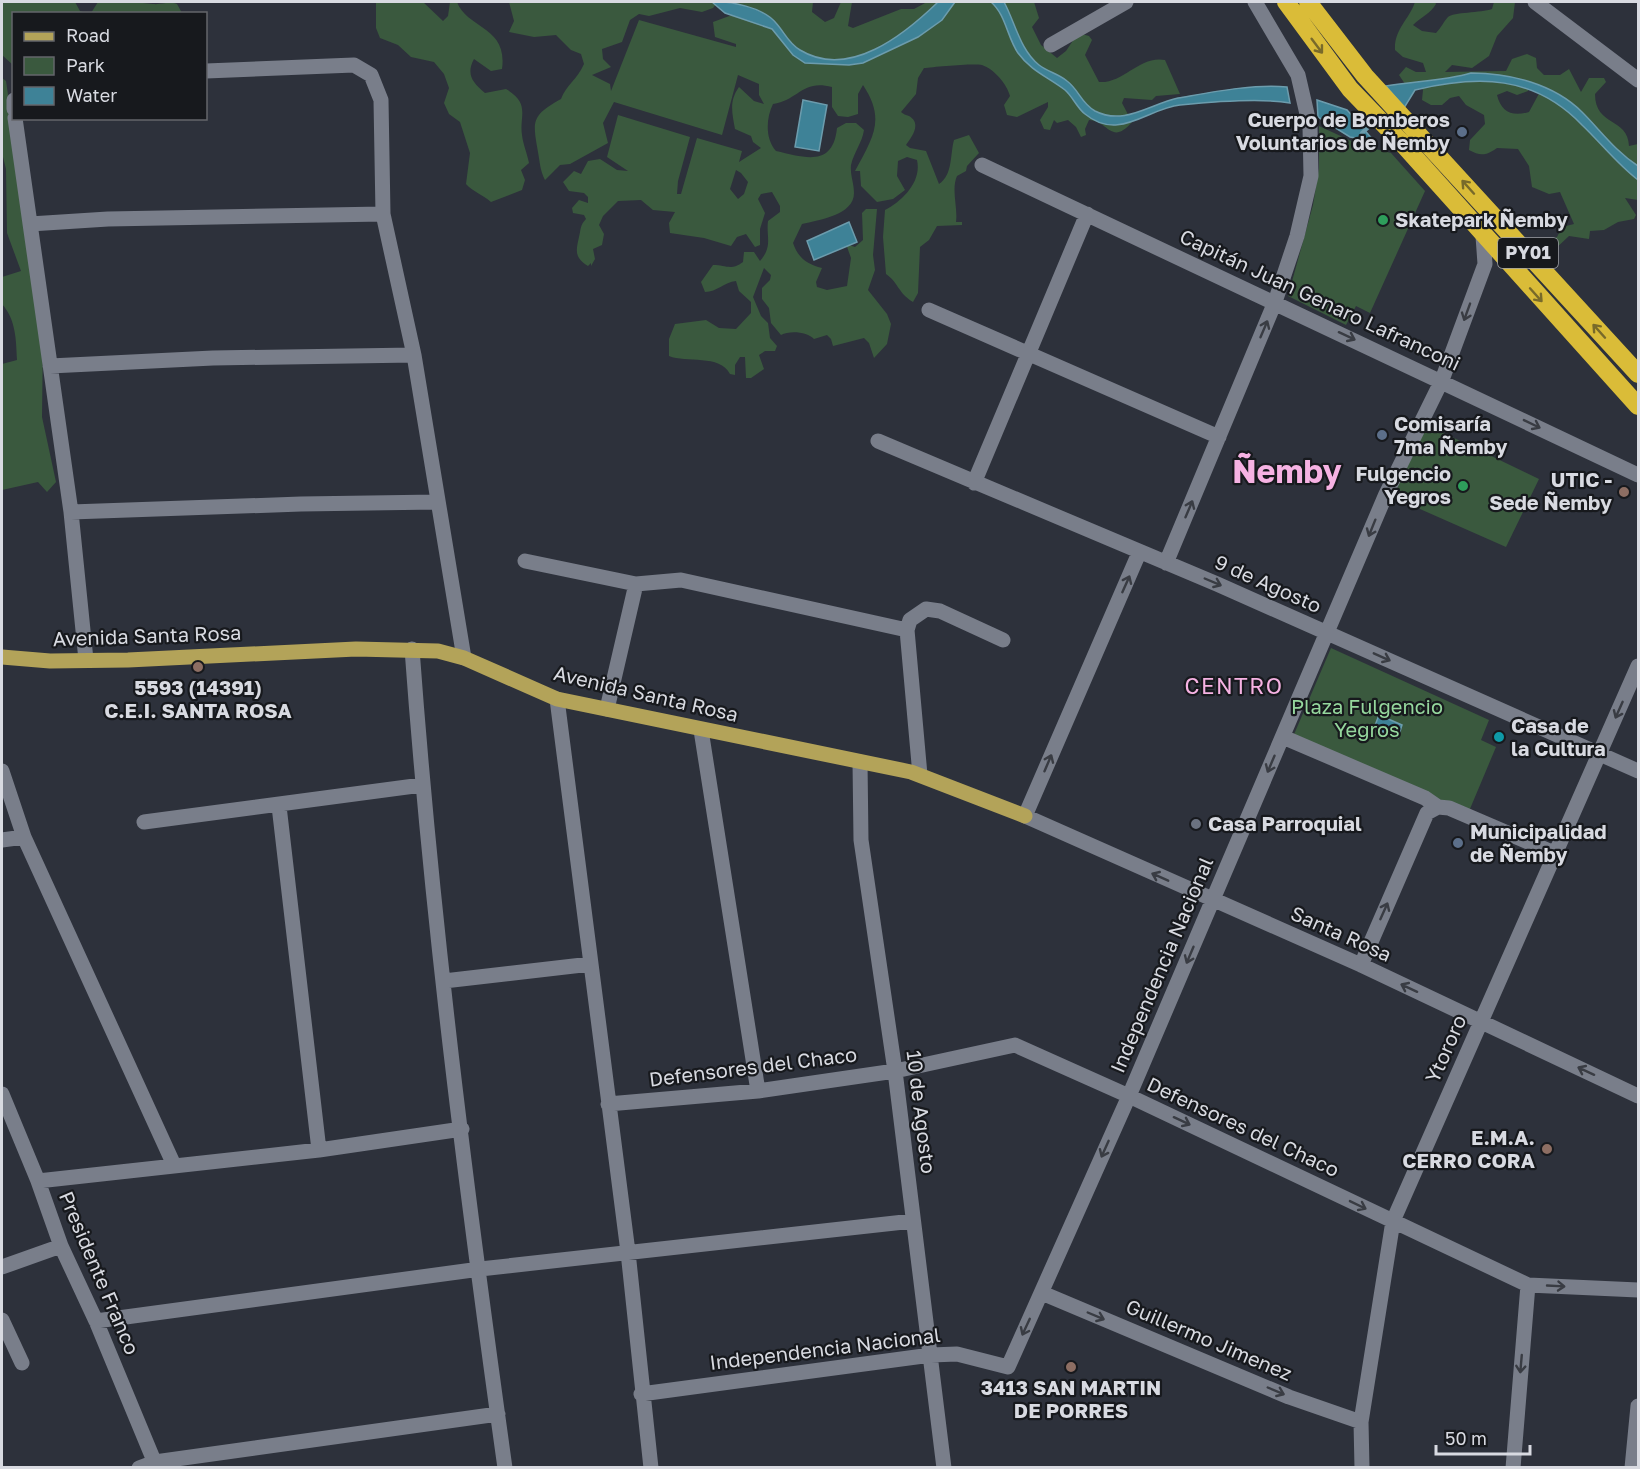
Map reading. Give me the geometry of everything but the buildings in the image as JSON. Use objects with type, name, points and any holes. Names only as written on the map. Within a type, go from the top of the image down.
[{"type":"highway","name":"PY01","points":[[1286,2],[1350,89],[1401,142],[1638,406]]},
{"type":"highway","name":"PY01","points":[[1314,4],[1365,76],[1638,374]]},
{"type":"main road","name":"Avenida Santa Rosa","points":[[2,657],[86,660],[356,649],[412,649],[464,657],[557,699],[920,775],[1025,816]]},
{"type":"street","points":[[1051,45],[1126,2]]},
{"type":"street","points":[[1166,563],[1275,302],[1297,236],[1311,176],[1310,127],[1298,75],[1255,2]]},
{"type":"street","points":[[1535,2],[1638,80]]},
{"type":"street","points":[[207,71],[354,65],[371,75],[381,100],[383,214],[414,355],[464,657]]},
{"type":"street","points":[[15,120],[71,512],[86,660]]},
{"type":"street","name":"Capitán Juan Genaro Lafranconi","points":[[982,165],[1442,380],[1638,475]]},
{"type":"street","points":[[30,224],[108,219],[383,214]]},
{"type":"street","points":[[974,483],[1087,214]]},
{"type":"street","name":"Independencia Nacional","points":[[641,1394],[931,1355],[957,1354],[1008,1366],[1129,1096],[1282,737],[1329,633],[1386,494],[1442,380],[1485,264],[1483,236]]},
{"type":"street","points":[[929,309],[1219,437]]},
{"type":"street","points":[[50,366],[213,358],[414,355]]},
{"type":"street","name":"9 de Agosto","points":[[878,441],[1329,633],[1638,771]]},
{"type":"street","points":[[71,512],[437,502]]},
{"type":"street","points":[[1025,816],[1139,553]]},
{"type":"street","points":[[525,561],[636,584],[681,580],[907,630]]},
{"type":"street","points":[[607,709],[636,584]]},
{"type":"street","points":[[920,775],[907,630],[910,620],[926,609],[940,611],[1003,640]]},
{"type":"street","points":[[412,649],[422,785],[444,981],[505,1467]]},
{"type":"street","name":"Ytororo","points":[[1362,1467],[1361,1422],[1393,1221],[1638,666]]},
{"type":"street","points":[[557,699],[628,1252],[641,1394],[651,1467]]},
{"type":"street","points":[[701,730],[758,1091]]},
{"type":"street","points":[[1282,737],[1425,798],[1432,810]]},
{"type":"street","name":"10 de Agosto","points":[[860,762],[861,840],[895,1071],[944,1467]]},
{"type":"street","points":[[2,771],[24,837],[174,1165]]},
{"type":"street","points":[[144,822],[279,806],[422,785]]},
{"type":"street","points":[[279,806],[319,1150]]},
{"type":"street","points":[[1432,810],[1449,808],[1554,853]]},
{"type":"street","points":[[1361,965],[1432,810]]},
{"type":"street","name":"Santa Rosa","points":[[1025,816],[1361,965],[1638,1096]]},
{"type":"street","points":[[2,840],[24,837]]},
{"type":"street","points":[[444,981],[591,964]]},
{"type":"street","name":"Defensores del Chaco","points":[[608,1104],[758,1091],[895,1071],[1015,1045],[1129,1096],[1528,1285],[1638,1290]]},
{"type":"street","name":"Presidente Franco","points":[[2,1094],[38,1180],[61,1246],[96,1321],[156,1465]]},
{"type":"street","points":[[38,1180],[319,1150],[462,1130]]},
{"type":"street","points":[[96,1321],[480,1269],[913,1221]]},
{"type":"street","points":[[2,1267],[61,1246]]},
{"type":"street","points":[[1513,1467],[1528,1285]]},
{"type":"street","name":"Guillermo Jimenez","points":[[1042,1293],[1289,1397],[1361,1422]]},
{"type":"street","points":[[2,1320],[22,1363]]},
{"type":"street","points":[[1632,1467],[1638,1406]]},
{"type":"street","points":[[139,1467],[498,1414]]},
{"type":"green space","points":[[75,2],[83,12],[12,12],[12,64],[2,55],[2,3]]},
{"type":"green space","points":[[98,2],[126,2],[173,3],[177,4],[181,12],[92,12]]},
{"type":"green space","points":[[376,2],[423,2],[443,21],[448,16],[450,2],[457,2],[469,18],[493,36],[499,44],[502,55],[502,69],[491,71],[474,59],[471,73],[474,81],[485,93],[506,89],[519,100],[522,110],[522,135],[529,163],[521,170],[525,180],[522,190],[491,202],[466,184],[470,153],[460,122],[449,114],[444,103],[449,88],[444,74],[434,62],[411,57],[398,45],[380,38],[376,28]]},
{"type":"green space","points":[[509,2],[718,2],[713,8],[702,12],[680,8],[649,16],[639,14],[630,20],[622,42],[602,49],[603,59],[611,67],[592,75],[610,84],[611,91],[639,20],[736,47],[736,44],[715,37],[713,22],[732,15],[723,2],[813,2],[812,12],[825,22],[834,18],[841,2],[852,2],[848,26],[853,28],[901,9],[914,9],[927,2],[1034,2],[1039,18],[1032,27],[1041,45],[1057,58],[1066,51],[1078,33],[1089,36],[1092,40],[1085,55],[1099,82],[1116,79],[1148,62],[1165,60],[1180,94],[1156,96],[1152,100],[1124,98],[1122,103],[1132,122],[1125,129],[1114,132],[1096,121],[1089,120],[1085,129],[1086,135],[1081,137],[1076,127],[1068,120],[1057,123],[1054,120],[1050,130],[1044,129],[1040,120],[1048,107],[1048,102],[1017,117],[1007,115],[1004,105],[1010,96],[1008,91],[987,67],[971,64],[924,68],[918,78],[916,94],[901,112],[913,119],[915,123],[914,131],[906,145],[926,151],[939,184],[949,170],[954,140],[969,135],[979,153],[967,166],[966,171],[957,176],[955,181],[956,222],[962,222],[962,225],[937,226],[929,240],[920,247],[918,293],[913,302],[886,274],[883,237],[885,210],[904,196],[914,183],[918,168],[917,160],[907,157],[898,161],[897,176],[905,190],[893,199],[877,202],[861,186],[860,171],[855,171],[872,138],[875,119],[874,108],[863,85],[858,94],[858,114],[848,117],[838,116],[832,107],[832,87],[822,85],[807,88],[789,99],[773,104],[769,116],[768,135],[776,151],[816,157],[830,149],[837,128],[846,123],[856,123],[864,130],[851,165],[854,193],[848,207],[826,218],[802,224],[793,243],[804,260],[822,268],[816,282],[817,287],[827,290],[847,286],[851,258],[846,244],[855,247],[863,240],[862,213],[866,209],[877,209],[873,255],[875,270],[868,290],[887,314],[891,324],[887,344],[874,358],[869,343],[864,338],[833,346],[827,335],[814,339],[799,332],[781,335],[771,323],[769,308],[762,299],[762,288],[770,280],[771,275],[764,268],[753,297],[761,316],[768,323],[770,338],[777,346],[775,351],[765,351],[759,355],[764,369],[751,378],[746,378],[745,357],[740,357],[735,365],[735,375],[730,374],[725,368],[711,361],[669,356],[669,339],[675,324],[706,320],[719,328],[736,329],[751,313],[751,302],[739,291],[736,281],[705,292],[701,282],[713,265],[732,267],[739,265],[743,262],[744,252],[754,252],[760,261],[764,256],[768,246],[768,221],[780,212],[780,206],[772,192],[761,194],[758,199],[765,213],[760,229],[760,245],[755,247],[746,234],[737,237],[731,246],[704,238],[670,233],[669,223],[675,212],[653,210],[641,200],[618,201],[603,216],[599,225],[604,234],[602,245],[593,249],[595,259],[591,266],[591,263],[588,266],[580,260],[577,250],[581,227],[586,219],[584,215],[573,213],[572,208],[579,200],[588,203],[588,197],[584,193],[569,191],[563,182],[574,171],[581,174],[588,161],[600,159],[617,170],[628,171],[607,157],[618,115],[690,137],[678,181],[677,194],[681,194],[697,138],[742,151],[739,162],[761,148],[753,142],[751,136],[735,129],[732,107],[739,87],[754,101],[764,104],[759,95],[759,84],[738,75],[722,135],[614,102],[603,123],[608,143],[570,164],[560,165],[545,180],[536,142],[536,121],[544,110],[561,99],[584,64],[581,54],[571,50],[556,35],[534,37],[509,32],[514,21]],"holes":[[[736,170],[748,182],[744,194],[738,199],[730,189]]]},
{"type":"green space","points":[[1415,2],[1435,2],[1431,10],[1413,25],[1422,31],[1436,33],[1451,15],[1492,9],[1494,2],[1515,2],[1513,18],[1497,36],[1489,56],[1472,68],[1452,65],[1445,72],[1506,71],[1512,59],[1527,54],[1536,58],[1537,68],[1544,75],[1560,75],[1569,69],[1581,92],[1589,78],[1604,78],[1606,82],[1595,94],[1596,105],[1605,117],[1623,130],[1629,146],[1638,144],[1638,200],[1625,198],[1636,215],[1634,219],[1618,222],[1604,230],[1590,231],[1589,239],[1569,236],[1553,251],[1543,251],[1547,241],[1557,237],[1562,227],[1574,224],[1560,192],[1549,194],[1532,187],[1529,166],[1518,149],[1497,148],[1490,153],[1483,154],[1469,150],[1470,140],[1485,124],[1484,115],[1466,105],[1459,96],[1450,98],[1442,105],[1431,105],[1422,100],[1423,90],[1416,83],[1405,84],[1399,75],[1406,67],[1416,72],[1426,72],[1423,63],[1403,57],[1395,50],[1399,30]],"holes":[[[1530,84],[1542,88],[1529,112],[1517,114],[1504,109],[1497,95],[1507,91],[1517,95],[1528,91]]]},
{"type":"green space","points":[[2,78],[6,81],[43,335],[42,417],[56,482],[47,492],[38,482],[2,490],[2,364],[17,360],[13,323],[2,304],[2,277],[21,271],[7,233],[6,169],[2,153]]},
{"type":"green space","points":[[1319,126],[1360,145],[1391,153],[1425,191],[1370,313],[1356,306],[1346,325],[1288,296],[1313,205],[1319,168]]},
{"type":"green space","name":"Fulgencio Yegros","points":[[1423,423],[1539,479],[1506,547],[1386,494]]},
{"type":"green space","name":"Plaza Fulgencio Yegros","points":[[1331,648],[1489,720],[1481,740],[1496,747],[1467,816],[1292,739]]},
{"type":"water","points":[[712,2],[737,4],[755,9],[770,17],[800,50],[819,58],[838,60],[875,49],[893,39],[938,2],[955,2],[942,20],[918,37],[863,63],[849,65],[805,63],[793,55],[772,29],[725,13]]},
{"type":"water","points":[[991,2],[1004,2],[1022,44],[1032,59],[1067,81],[1090,108],[1106,115],[1127,115],[1178,98],[1260,87],[1287,87],[1290,103],[1251,101],[1180,105],[1168,107],[1122,124],[1110,125],[1098,122],[1082,112],[1065,90],[1023,59],[1014,47],[1000,13]]},
{"type":"water","points":[[1471,73],[1501,75],[1531,82],[1571,102],[1615,147],[1638,166],[1638,180],[1564,109],[1545,96],[1525,88],[1483,81],[1438,85],[1415,90],[1404,108],[1386,86]]},
{"type":"water","points":[[803,100],[827,105],[819,151],[795,147]]},
{"type":"water","points":[[1317,100],[1347,110],[1374,141],[1350,137],[1318,117]]},
{"type":"water","points":[[849,222],[857,242],[814,260],[807,241]]},
{"type":"water","points":[[1379,715],[1402,725],[1398,738],[1374,728]]},
{"type":"waterway","points":[[1362,133],[1374,122]]},
{"type":"place","name":"Cuerpo de Bomberos Voluntarios de Ñemby","points":[[1462,132]]},
{"type":"place","name":"Skatepark Ñemby","points":[[1383,220]]},
{"type":"place","name":"Comisaría 7ma Ñemby","points":[[1382,435]]},
{"type":"place","name":"Fulgencio Yegros","points":[[1463,486]]},
{"type":"place","name":"UTIC - Sede Ñemby","points":[[1624,492]]},
{"type":"place","name":"5593 (14391) C.E.I. SANTA ROSA","points":[[198,667]]},
{"type":"place","name":"Casa de la Cultura","points":[[1499,737]]},
{"type":"place","name":"Casa Parroquial","points":[[1196,824]]},
{"type":"place","name":"Municipalidad de Ñemby","points":[[1458,843]]},
{"type":"place","name":"E.M.A. CERRO CORA","points":[[1547,1149]]},
{"type":"place","name":"3413 SAN MARTIN DE PORRES","points":[[1071,1367]]},
{"type":"district","name":"Ñemby","points":[[1287,472]]},
{"type":"district","name":"CENTRO","points":[[1234,686]]}]
